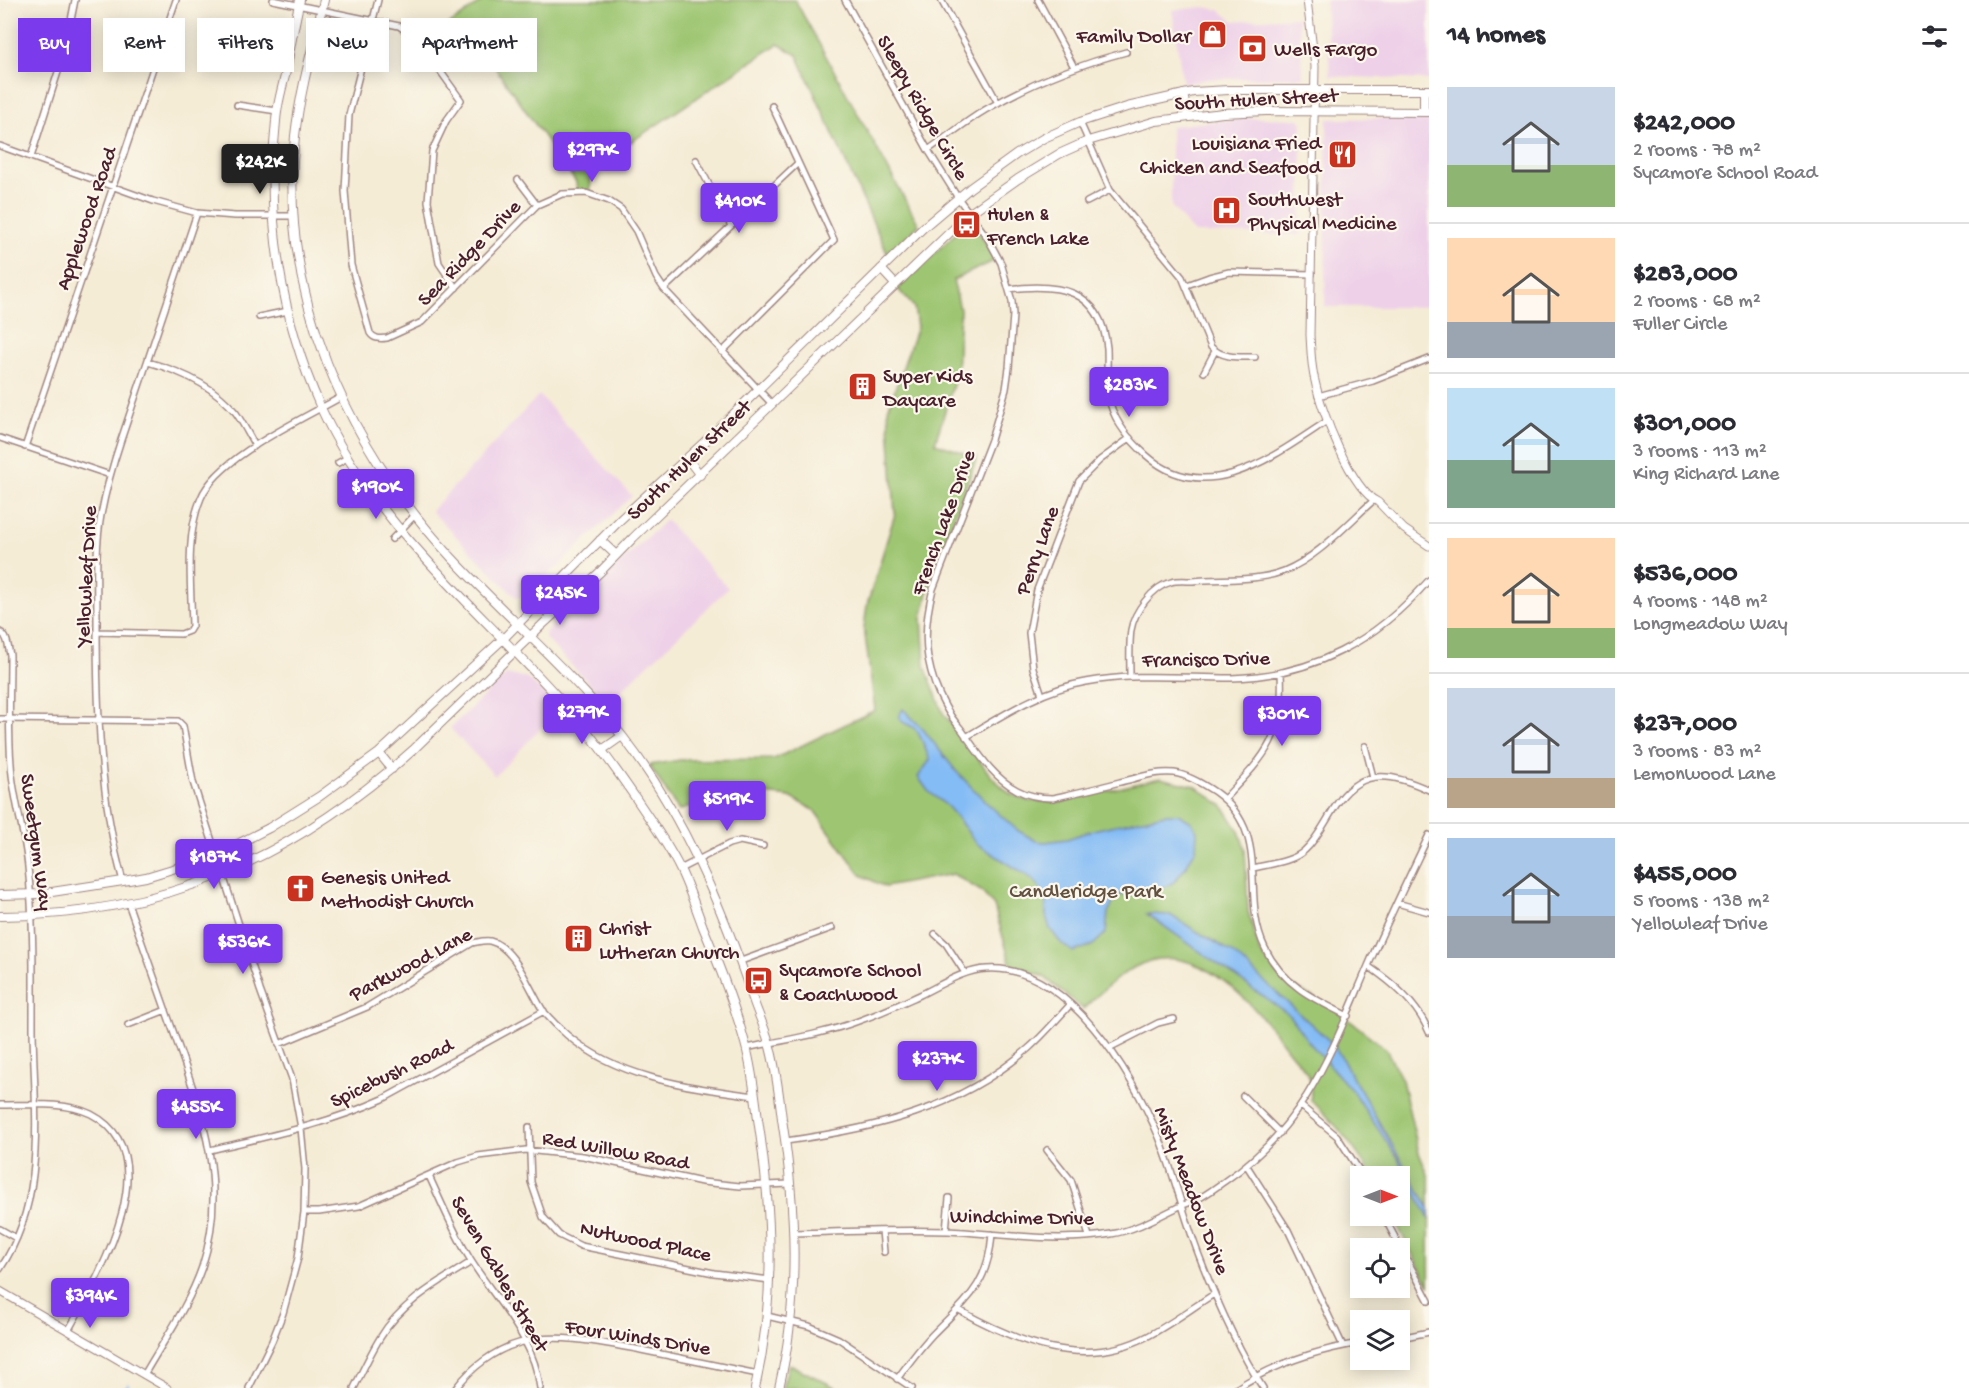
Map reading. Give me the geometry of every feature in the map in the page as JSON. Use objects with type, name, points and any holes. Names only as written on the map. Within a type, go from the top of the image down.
[{"type":"main road","points":[[324,0],[298,113],[292,169],[297,259],[324,360],[371,453],[415,515],[455,561],[586,693],[622,736],[672,811],[722,911],[769,1043],[786,1141],[794,1233],[794,1282],[790,1321],[778,1388]]},
{"type":"main road","points":[[300,3],[277,111],[273,151],[273,216],[285,304],[302,360],[321,408],[353,469],[422,555],[504,638],[566,706],[602,750],[658,830],[680,869],[735,1008],[746,1048],[755,1096],[767,1186],[770,1280],[767,1316],[755,1388]]},
{"type":"main road","name":"South Hulen Street","points":[[0,895],[76,890],[146,877],[217,854],[244,842],[296,812],[379,753],[518,625],[600,540],[924,227],[958,198],[1017,154],[1044,138],[1080,122],[1126,107],[1183,94],[1229,90],[1426,90]]},
{"type":"main road","points":[[1426,90],[1426,112]]},
{"type":"main road","points":[[1183,94],[1188,117]]},
{"type":"main road","name":"South Hulen Street","points":[[0,916],[82,912],[162,895],[242,866],[308,831],[392,769],[970,213],[1018,178],[1059,154],[1088,141],[1156,121],[1188,117],[1265,111],[1426,112]]},
{"type":"main road","points":[[881,269],[895,284]]},
{"type":"main road","points":[[687,458],[700,475]]},
{"type":"main road","points":[[600,540],[616,555]]},
{"type":"main road","points":[[602,750],[622,736]]},
{"type":"main road","points":[[379,753],[392,769]]},
{"type":"street","points":[[31,157],[65,50],[75,0]]},
{"type":"street","name":"Applewood Road","points":[[25,447],[176,0]]},
{"type":"street","points":[[273,0],[300,3],[321,11],[357,18]]},
{"type":"street","points":[[374,18],[378,0]]},
{"type":"street","name":"Sleepy Ridge Circle","points":[[845,0],[928,150],[958,198]]},
{"type":"street","points":[[941,0],[998,103]]},
{"type":"street","points":[[1038,0],[1074,68]]},
{"type":"street","points":[[1307,0],[1315,66],[1311,339],[1314,379],[1327,422],[1354,477],[1404,529],[1429,546]]},
{"type":"street","points":[[389,24],[399,26],[418,40],[461,100],[446,121],[432,152],[428,201],[439,263],[456,288]]},
{"type":"street","points":[[928,150],[998,103],[1074,68],[1126,52]]},
{"type":"street","name":"Sea Ridge Drive","points":[[360,72],[349,115],[345,191],[351,265],[370,333],[376,338],[387,338],[422,322],[537,205],[562,194],[586,194],[609,201],[621,209],[636,231],[656,277],[664,289],[772,404]]},
{"type":"street","points":[[237,105],[277,111]]},
{"type":"street","points":[[722,352],[834,240],[772,106]]},
{"type":"street","points":[[1080,122],[1110,190],[1173,264],[1187,285],[1208,342],[1215,351],[1225,356],[1255,357]]},
{"type":"street","points":[[0,146],[153,201],[197,213],[235,216],[293,216]]},
{"type":"street","points":[[696,159],[731,226]]},
{"type":"street","points":[[664,289],[798,163]]},
{"type":"street","points":[[518,180],[537,205]]},
{"type":"street","points":[[1087,202],[1110,190]]},
{"type":"street","name":"French Lake Drive","points":[[958,198],[987,237],[1001,263],[1009,289],[1013,315],[1006,389],[991,440],[933,589],[928,609],[926,642],[928,658],[945,708],[1001,779],[1017,790],[1042,798],[1053,798],[1154,773],[1175,773],[1193,779],[1224,799],[1246,832],[1250,844],[1255,917],[1264,948],[1274,964],[1296,988],[1347,1016]]},
{"type":"street","name":"Yellowleaf Drive","points":[[123,881],[117,861],[106,799],[100,720],[97,632],[98,547],[101,517],[110,475],[197,213]]},
{"type":"street","points":[[1187,285],[1229,272],[1312,274]]},
{"type":"street","points":[[1009,289],[1034,286],[1060,288],[1072,292],[1093,308],[1104,333],[1107,350],[1107,391],[1122,428],[1149,458],[1179,474],[1195,478],[1209,478],[1245,470],[1327,422]]},
{"type":"street","points":[[259,317],[288,311]]},
{"type":"street","points":[[1204,372],[1215,351]]},
{"type":"street","points":[[1318,396],[1373,381],[1429,359]]},
{"type":"street","points":[[148,362],[166,367],[199,382],[214,393],[237,415],[255,446]]},
{"type":"street","points":[[97,632],[181,634],[189,631],[192,626],[190,550],[201,497],[216,475],[245,452],[341,397]]},
{"type":"street","points":[[0,438],[110,475]]},
{"type":"street","name":"Perry Lane","points":[[1042,695],[1033,668],[1029,633],[1036,590],[1079,482],[1100,460],[1130,438]]},
{"type":"street","points":[[338,463],[347,458]]},
{"type":"street","points":[[1130,676],[1131,628],[1136,615],[1156,591],[1170,582],[1253,578],[1286,570],[1321,548],[1374,500]]},
{"type":"street","points":[[392,539],[415,515]]},
{"type":"street","name":"Francisco Drive","points":[[966,736],[1042,695],[1084,682],[1130,676],[1233,678],[1281,672],[1332,656],[1352,647],[1393,615],[1429,580]]},
{"type":"street","name":"Sweetgum Way","points":[[0,632],[7,639],[10,655],[11,766],[14,794],[25,843],[32,916],[36,1144],[32,1188],[27,1208],[16,1238],[0,1269]]},
{"type":"street","points":[[1224,799],[1259,762],[1269,746],[1278,723],[1282,692],[1281,672]]},
{"type":"street","points":[[0,719],[181,722],[183,726],[194,782],[222,874],[292,1079],[301,1128],[305,1169],[304,1212],[298,1258],[292,1284],[272,1341],[249,1388]]},
{"type":"street","points":[[1365,746],[1373,777]]},
{"type":"street","points":[[1253,868],[1304,852],[1320,834],[1340,799],[1359,782],[1373,777],[1388,776],[1405,779],[1429,790]]},
{"type":"street","name":"Windchime Drive","points":[[794,1233],[946,1231],[1038,1238],[1089,1236],[1136,1228],[1195,1200],[1247,1166],[1280,1133],[1301,1106],[1347,1016],[1429,835]]},
{"type":"street","points":[[680,869],[729,844],[740,841],[763,846]]},
{"type":"street","points":[[128,903],[205,1128],[214,1189],[213,1223],[202,1267],[189,1298],[144,1375]]},
{"type":"street","points":[[1397,903],[1429,912]]},
{"type":"street","points":[[741,961],[832,928]]},
{"type":"street","points":[[935,934],[946,944],[965,973]]},
{"type":"street","name":"Parkwood Lane","points":[[279,1044],[367,1006],[472,944],[490,941],[502,946],[511,955],[544,1011],[567,1035],[589,1052],[646,1077],[706,1090],[755,1096]]},
{"type":"street","points":[[1368,966],[1398,988],[1429,1029]]},
{"type":"street","name":"Misty Meadow Drive","points":[[746,1048],[858,1022],[965,973],[987,969],[1006,969],[1035,978],[1087,1021],[1127,1075],[1147,1111],[1168,1163],[1214,1294],[1263,1388]]},
{"type":"street","points":[[786,1141],[838,1134],[888,1122],[910,1116],[954,1098],[1030,1048],[1070,1005]]},
{"type":"street","points":[[128,1025],[166,1011]]},
{"type":"street","name":"Spicebush Road","points":[[210,1150],[301,1128],[357,1111],[544,1011]]},
{"type":"street","points":[[1108,1048],[1158,1023],[1174,1019]]},
{"type":"street","points":[[1242,1096],[1280,1133]]},
{"type":"street","points":[[0,1105],[62,1106],[89,1113],[111,1131],[126,1161],[128,1175],[114,1240],[98,1276],[68,1330]]},
{"type":"street","points":[[1301,1106],[1337,1136],[1356,1166]]},
{"type":"street","name":"Nutwood Place","points":[[529,1127],[531,1182],[543,1217],[559,1234],[571,1242],[714,1273],[770,1280]]},
{"type":"street","name":"Red Willow Road","points":[[304,1212],[359,1206],[458,1162],[477,1156],[530,1150],[583,1156],[702,1182],[740,1186],[790,1184]]},
{"type":"street","points":[[1047,1150],[1071,1180],[1089,1236]]},
{"type":"street","points":[[1247,1166],[1288,1230],[1343,1346]]},
{"type":"street","name":"Seven Gables Street","points":[[429,1176],[457,1238],[471,1262],[526,1341],[535,1363],[540,1388]]},
{"type":"street","points":[[946,1231],[949,1198]]},
{"type":"street","points":[[1389,1226],[1429,1301]]},
{"type":"street","points":[[0,1229],[16,1238]]},
{"type":"street","points":[[882,1231],[884,1252]]},
{"type":"street","points":[[897,1379],[931,1336],[971,1297],[981,1280],[991,1248],[992,1234]]},
{"type":"street","points":[[354,1388],[380,1338],[396,1317],[426,1289],[471,1262]]},
{"type":"street","points":[[0,1291],[167,1388]]},
{"type":"street","points":[[959,1310],[992,1328],[1019,1339],[1065,1350],[1099,1350],[1147,1336],[1214,1294]]},
{"type":"street","points":[[767,1316],[809,1326],[839,1339],[912,1388]]},
{"type":"street","points":[[1410,1336],[1429,1332]]},
{"type":"street","name":"Four Winds Drive","points":[[456,1388],[472,1370],[503,1349],[526,1341],[555,1339],[597,1342],[758,1374]]},
{"type":"street","points":[[1237,1388],[1256,1376],[1308,1355],[1350,1345]]},
{"type":"shaded area","points":[[1325,0],[1429,0],[1429,80],[1330,76]]},
{"type":"shaded area","points":[[1204,7],[1219,10],[1234,21],[1298,17],[1303,77],[1208,79],[1183,84],[1172,10]]},
{"type":"shaded area","points":[[1248,118],[1299,119],[1302,123],[1301,235],[1194,233],[1171,206],[1171,126]]},
{"type":"shaded area","points":[[1429,118],[1429,305],[1420,307],[1325,307],[1327,119]]},
{"type":"shaded area","points":[[539,395],[632,496],[525,597],[516,597],[431,511]]},
{"type":"shaded area","points":[[666,520],[728,588],[608,703],[545,638],[546,632]]},
{"type":"shaded area","points":[[506,675],[525,677],[560,708],[495,776],[450,728]]},
{"type":"green space","points":[[484,0],[795,0],[919,225],[888,255],[797,55],[778,44],[592,168],[590,192],[577,191],[576,182],[498,72],[537,72],[537,18],[459,18]]},
{"type":"green space","name":"Candleridge Park","points":[[967,222],[973,222],[996,260],[953,280],[960,309],[957,372],[935,443],[977,457],[932,576],[922,618],[925,666],[943,713],[991,776],[1009,793],[1028,801],[1061,802],[1160,778],[1195,786],[1223,806],[1239,831],[1245,849],[1248,911],[1260,952],[1284,982],[1336,1010],[1386,1049],[1402,1080],[1419,1153],[1429,1177],[1429,1286],[1410,1250],[1410,1238],[1404,1238],[1398,1226],[1410,1226],[1410,1166],[1365,1166],[1344,1135],[1311,1100],[1310,1079],[1302,1067],[1247,1002],[1211,972],[1191,963],[1171,959],[1150,961],[1123,974],[1083,1009],[1043,976],[1011,965],[994,906],[981,891],[953,874],[885,887],[861,875],[814,810],[790,797],[727,790],[679,811],[649,765],[680,760],[774,759],[875,710],[864,628],[867,605],[895,514],[888,409],[917,327],[914,307],[898,289]]},
{"type":"green space","points":[[789,1364],[837,1388],[782,1388]]},
{"type":"water","points":[[903,709],[987,803],[1017,830],[1036,841],[1067,839],[1093,830],[1165,814],[1178,814],[1192,822],[1197,831],[1196,849],[1174,882],[1155,893],[1118,895],[1108,912],[1106,933],[1093,945],[1073,952],[1060,942],[1050,929],[1046,916],[1046,903],[1038,885],[1031,878],[977,844],[955,815],[928,791],[918,777],[930,760],[917,731],[901,720],[900,713]]},
{"type":"water","points":[[1147,914],[1170,915],[1233,953],[1334,1045],[1405,1166],[1402,1166],[1353,1092],[1308,1041],[1288,1014]]},
{"type":"water","points":[[1410,1175],[1429,1208],[1429,1219],[1410,1182]]},
{"type":"waterway","points":[[124,1388],[128,1384]]},
{"type":"place","name":"Family Dollar","points":[[1212,35]]},
{"type":"place","name":"Wells Fargo","points":[[1253,48]]},
{"type":"place","name":"Louisiana Fried Chicken and Seafood","points":[[1342,154]]},
{"type":"place","name":"Southwest Physical Medicine","points":[[1227,210]]},
{"type":"place","name":"Hulen & French Lake","points":[[966,225]]},
{"type":"place","name":"Super Kids Daycare","points":[[862,387]]},
{"type":"place","name":"Genesis United Methodist Church","points":[[300,888]]},
{"type":"place","name":"Christ Lutheran Church","points":[[578,939]]},
{"type":"place","name":"Sycamore School & Coachwood","points":[[758,981]]}]
